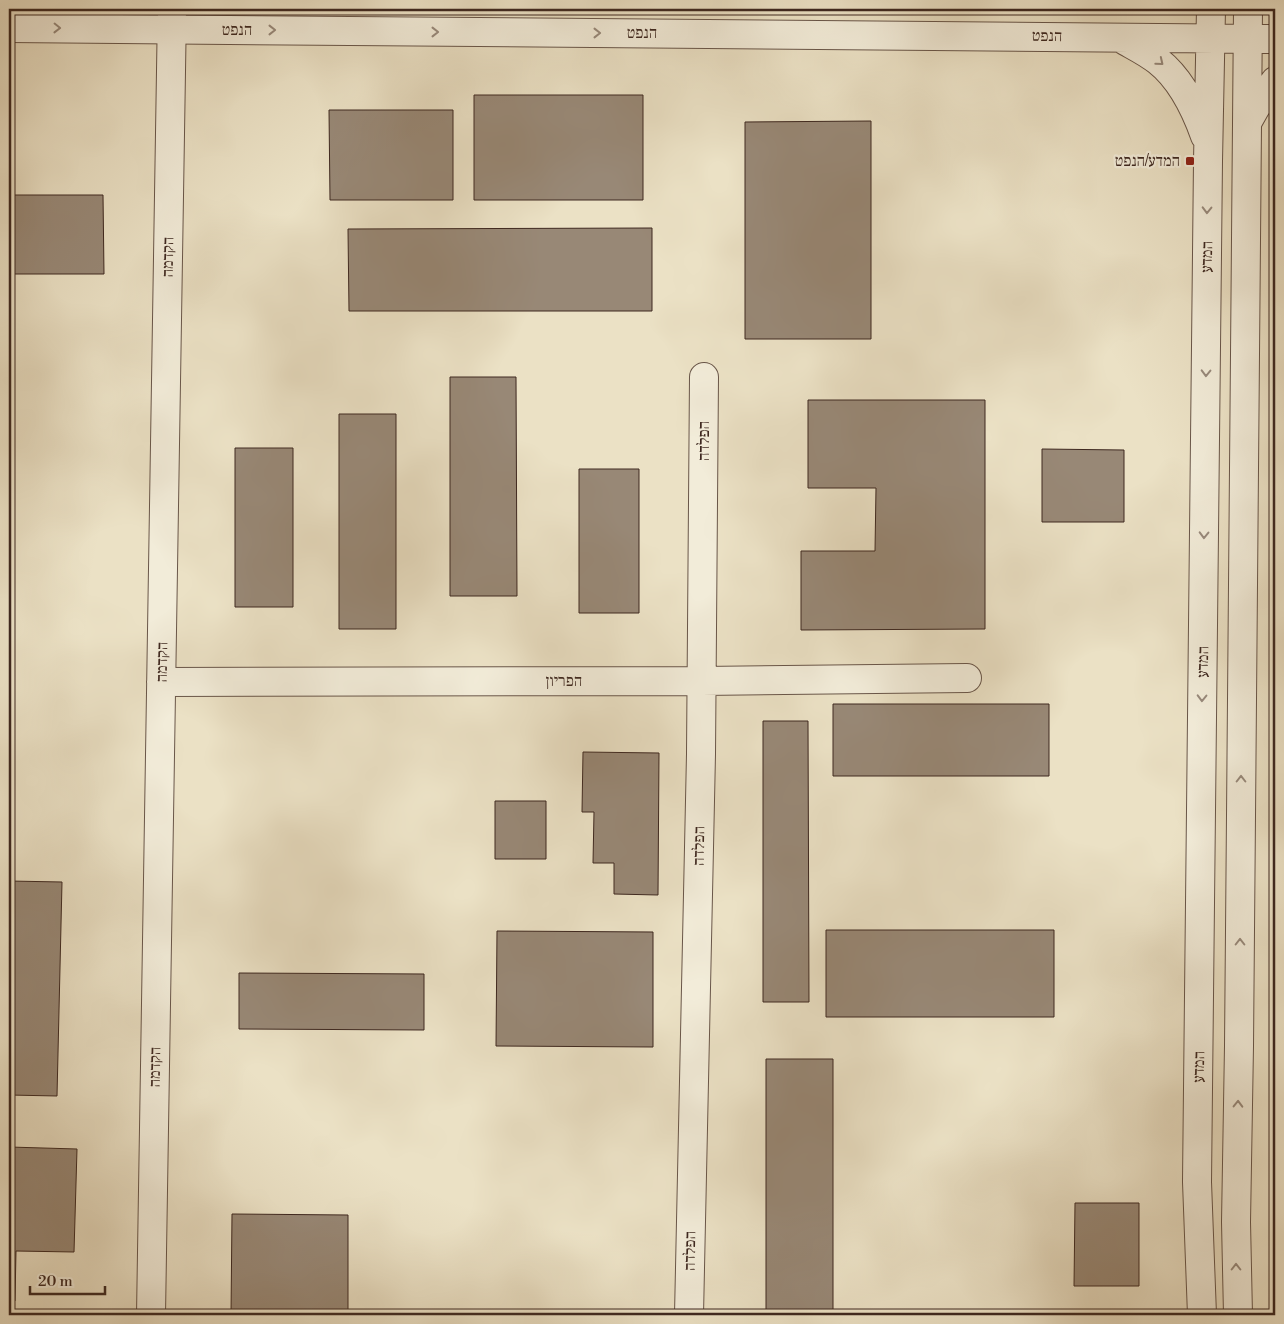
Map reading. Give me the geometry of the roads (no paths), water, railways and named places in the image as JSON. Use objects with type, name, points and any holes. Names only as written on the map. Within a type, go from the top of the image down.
[{"type":"street","name":"המדע","points":[[1202,1315],[1197,1182],[1211,9]]},
{"type":"street","points":[[1238,1315],[1236,1222],[1248,9]]},
{"type":"street","name":"הנפט","points":[[9,28],[172,19],[1247,40],[1275,39]]},
{"type":"street","name":"הקדמה","points":[[151,1315],[172,19]]},
{"type":"street","points":[[1118,37],[1157,60],[1172,75],[1195,111],[1208,145]]},
{"type":"street","points":[[1246,125],[1256,107],[1275,81]]},
{"type":"street","name":"הפלדה","points":[[689,1315],[702,681],[704,377]]},
{"type":"street","name":"הפריון","points":[[161,682],[702,681],[967,678]]},
{"type":"place","name":"המדע/הנפט","points":[[1190,161]]}]
